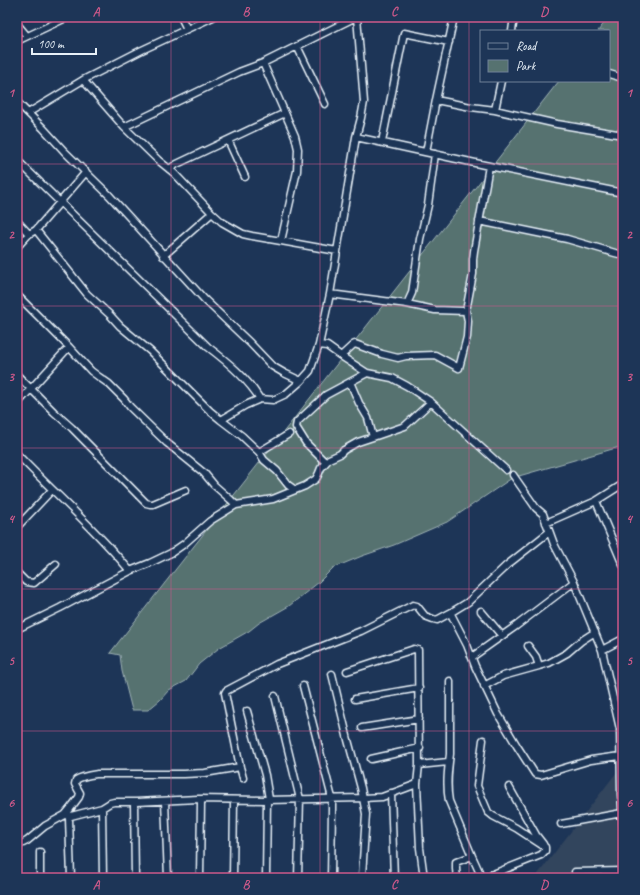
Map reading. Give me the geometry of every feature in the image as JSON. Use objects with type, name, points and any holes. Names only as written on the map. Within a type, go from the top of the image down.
[{"type":"street","points":[[17,41],[68,17]]},
{"type":"street","points":[[181,17],[187,29]]},
{"type":"street","points":[[28,113],[83,80],[213,17]]},
{"type":"street","points":[[124,127],[263,63],[356,17],[364,102],[356,137],[320,345],[310,371],[286,394],[272,400],[260,399],[246,405],[221,420]]},
{"type":"street","points":[[426,152],[454,17]]},
{"type":"street","points":[[512,30],[514,17]]},
{"type":"street","points":[[17,24],[27,36]]},
{"type":"street","points":[[382,142],[404,33],[449,42]]},
{"type":"street","points":[[297,46],[326,104]]},
{"type":"street","points":[[263,63],[286,113],[295,136],[298,149],[297,171],[281,241]]},
{"type":"street","points":[[610,74],[623,78]]},
{"type":"street","points":[[83,80],[124,127],[158,160],[174,173],[222,222],[243,234],[337,251]]},
{"type":"street","points":[[494,110],[501,82]]},
{"type":"street","points":[[436,100],[494,110],[557,124],[623,135]]},
{"type":"street","points":[[17,102],[64,152],[108,195],[195,291],[272,366],[301,381]]},
{"type":"street","points":[[169,170],[177,164],[286,113]]},
{"type":"street","points":[[356,137],[623,193]]},
{"type":"street","points":[[228,140],[245,177]]},
{"type":"street","points":[[407,304],[412,293],[420,239],[428,205],[435,154]]},
{"type":"street","points":[[17,160],[208,347],[249,383],[260,399]]},
{"type":"street","points":[[341,356],[355,344],[398,358],[406,356],[435,355],[459,368],[467,337],[468,321],[466,312],[473,274],[473,255],[489,166]]},
{"type":"street","points":[[17,247],[36,230],[86,172]]},
{"type":"street","points":[[163,256],[212,213]]},
{"type":"street","points":[[17,221],[30,234]]},
{"type":"street","points":[[479,221],[566,239],[619,254],[623,252]]},
{"type":"street","points":[[36,230],[87,294],[120,326],[150,351],[210,411],[242,436],[259,452],[264,460],[288,485],[295,490]]},
{"type":"street","points":[[330,294],[407,304],[435,310],[466,312]]},
{"type":"street","points":[[17,295],[91,371],[109,384],[167,443],[204,473],[214,485],[236,505]]},
{"type":"street","points":[[320,345],[327,346],[367,372],[396,380],[408,386],[431,402],[506,470]]},
{"type":"street","points":[[17,404],[69,347]]},
{"type":"street","points":[[325,462],[306,442],[296,424],[326,396],[367,372]]},
{"type":"street","points":[[17,375],[146,503],[153,504],[186,490]]},
{"type":"street","points":[[350,382],[359,403],[368,418],[373,437]]},
{"type":"street","points":[[17,629],[130,571],[171,553],[184,544],[210,521],[236,505],[273,499],[305,486],[316,479],[321,468],[329,459],[340,454],[358,442],[404,426],[431,402]]},
{"type":"street","points":[[259,452],[289,434]]},
{"type":"street","points":[[17,454],[118,556],[130,571]]},
{"type":"street","points":[[513,476],[536,508],[543,514],[554,544],[574,582],[602,650],[620,729],[623,824]]},
{"type":"street","points":[[546,523],[596,501],[623,484]]},
{"type":"street","points":[[17,527],[52,490]]},
{"type":"street","points":[[596,501],[623,565]]},
{"type":"street","points":[[243,778],[225,693],[226,691],[277,664],[361,631],[413,605],[416,605],[425,616],[437,620],[468,602],[507,565],[549,532]]},
{"type":"street","points":[[17,573],[26,582],[34,583],[56,564]]},
{"type":"street","points":[[472,658],[574,582]]},
{"type":"street","points":[[481,611],[502,636]]},
{"type":"street","points":[[450,613],[467,645],[484,686],[502,721],[535,774],[541,775],[591,760],[620,756]]},
{"type":"street","points":[[484,686],[503,676],[549,663],[568,653],[581,641],[595,632]]},
{"type":"street","points":[[602,650],[623,639]]},
{"type":"street","points":[[528,646],[536,657],[539,666]]},
{"type":"street","points":[[347,671],[416,649],[418,650],[420,748],[417,784],[420,848],[424,878]]},
{"type":"street","points":[[332,674],[361,788],[366,814],[362,876]]},
{"type":"street","points":[[450,681],[450,754],[448,762],[448,801],[483,878],[542,855],[545,851],[545,847],[536,835],[509,787]]},
{"type":"street","points":[[303,686],[332,798],[331,878]]},
{"type":"street","points":[[355,699],[419,688]]},
{"type":"street","points":[[275,696],[300,799],[298,878]]},
{"type":"street","points":[[248,711],[265,775],[269,799],[266,878]]},
{"type":"street","points":[[362,728],[419,719]]},
{"type":"street","points":[[483,740],[477,786],[488,812],[545,847]]},
{"type":"street","points":[[371,759],[420,748]]},
{"type":"street","points":[[419,765],[448,762]]},
{"type":"street","points":[[17,846],[27,841],[45,826],[64,815],[70,809],[79,797],[80,793],[75,784],[76,780],[78,779],[97,774],[205,773],[240,767]]},
{"type":"street","points":[[71,878],[69,818],[75,814],[102,808],[110,803],[203,799],[269,800],[382,797],[417,784]]},
{"type":"street","points":[[391,793],[394,878]]},
{"type":"street","points":[[200,878],[200,802],[203,799]]},
{"type":"street","points":[[233,878],[234,800]]},
{"type":"street","points":[[165,801],[168,878]]},
{"type":"street","points":[[134,802],[135,878]]},
{"type":"street","points":[[102,808],[103,878]]},
{"type":"street","points":[[561,824],[622,813]]},
{"type":"street","points":[[40,852],[40,878]]},
{"type":"street","points":[[457,878],[456,862],[472,856]]},
{"type":"street","points":[[575,872],[623,871]]},
{"type":"shaded area","points":[[623,764],[623,878],[535,878]]},
{"type":"green space","points":[[609,17],[623,17],[623,446],[512,478],[447,522],[394,545],[333,568],[319,582],[289,606],[219,648],[199,664],[186,681],[169,690],[148,710],[132,710],[122,671],[120,655],[110,653],[558,82],[610,82],[610,30],[599,30]]}]
